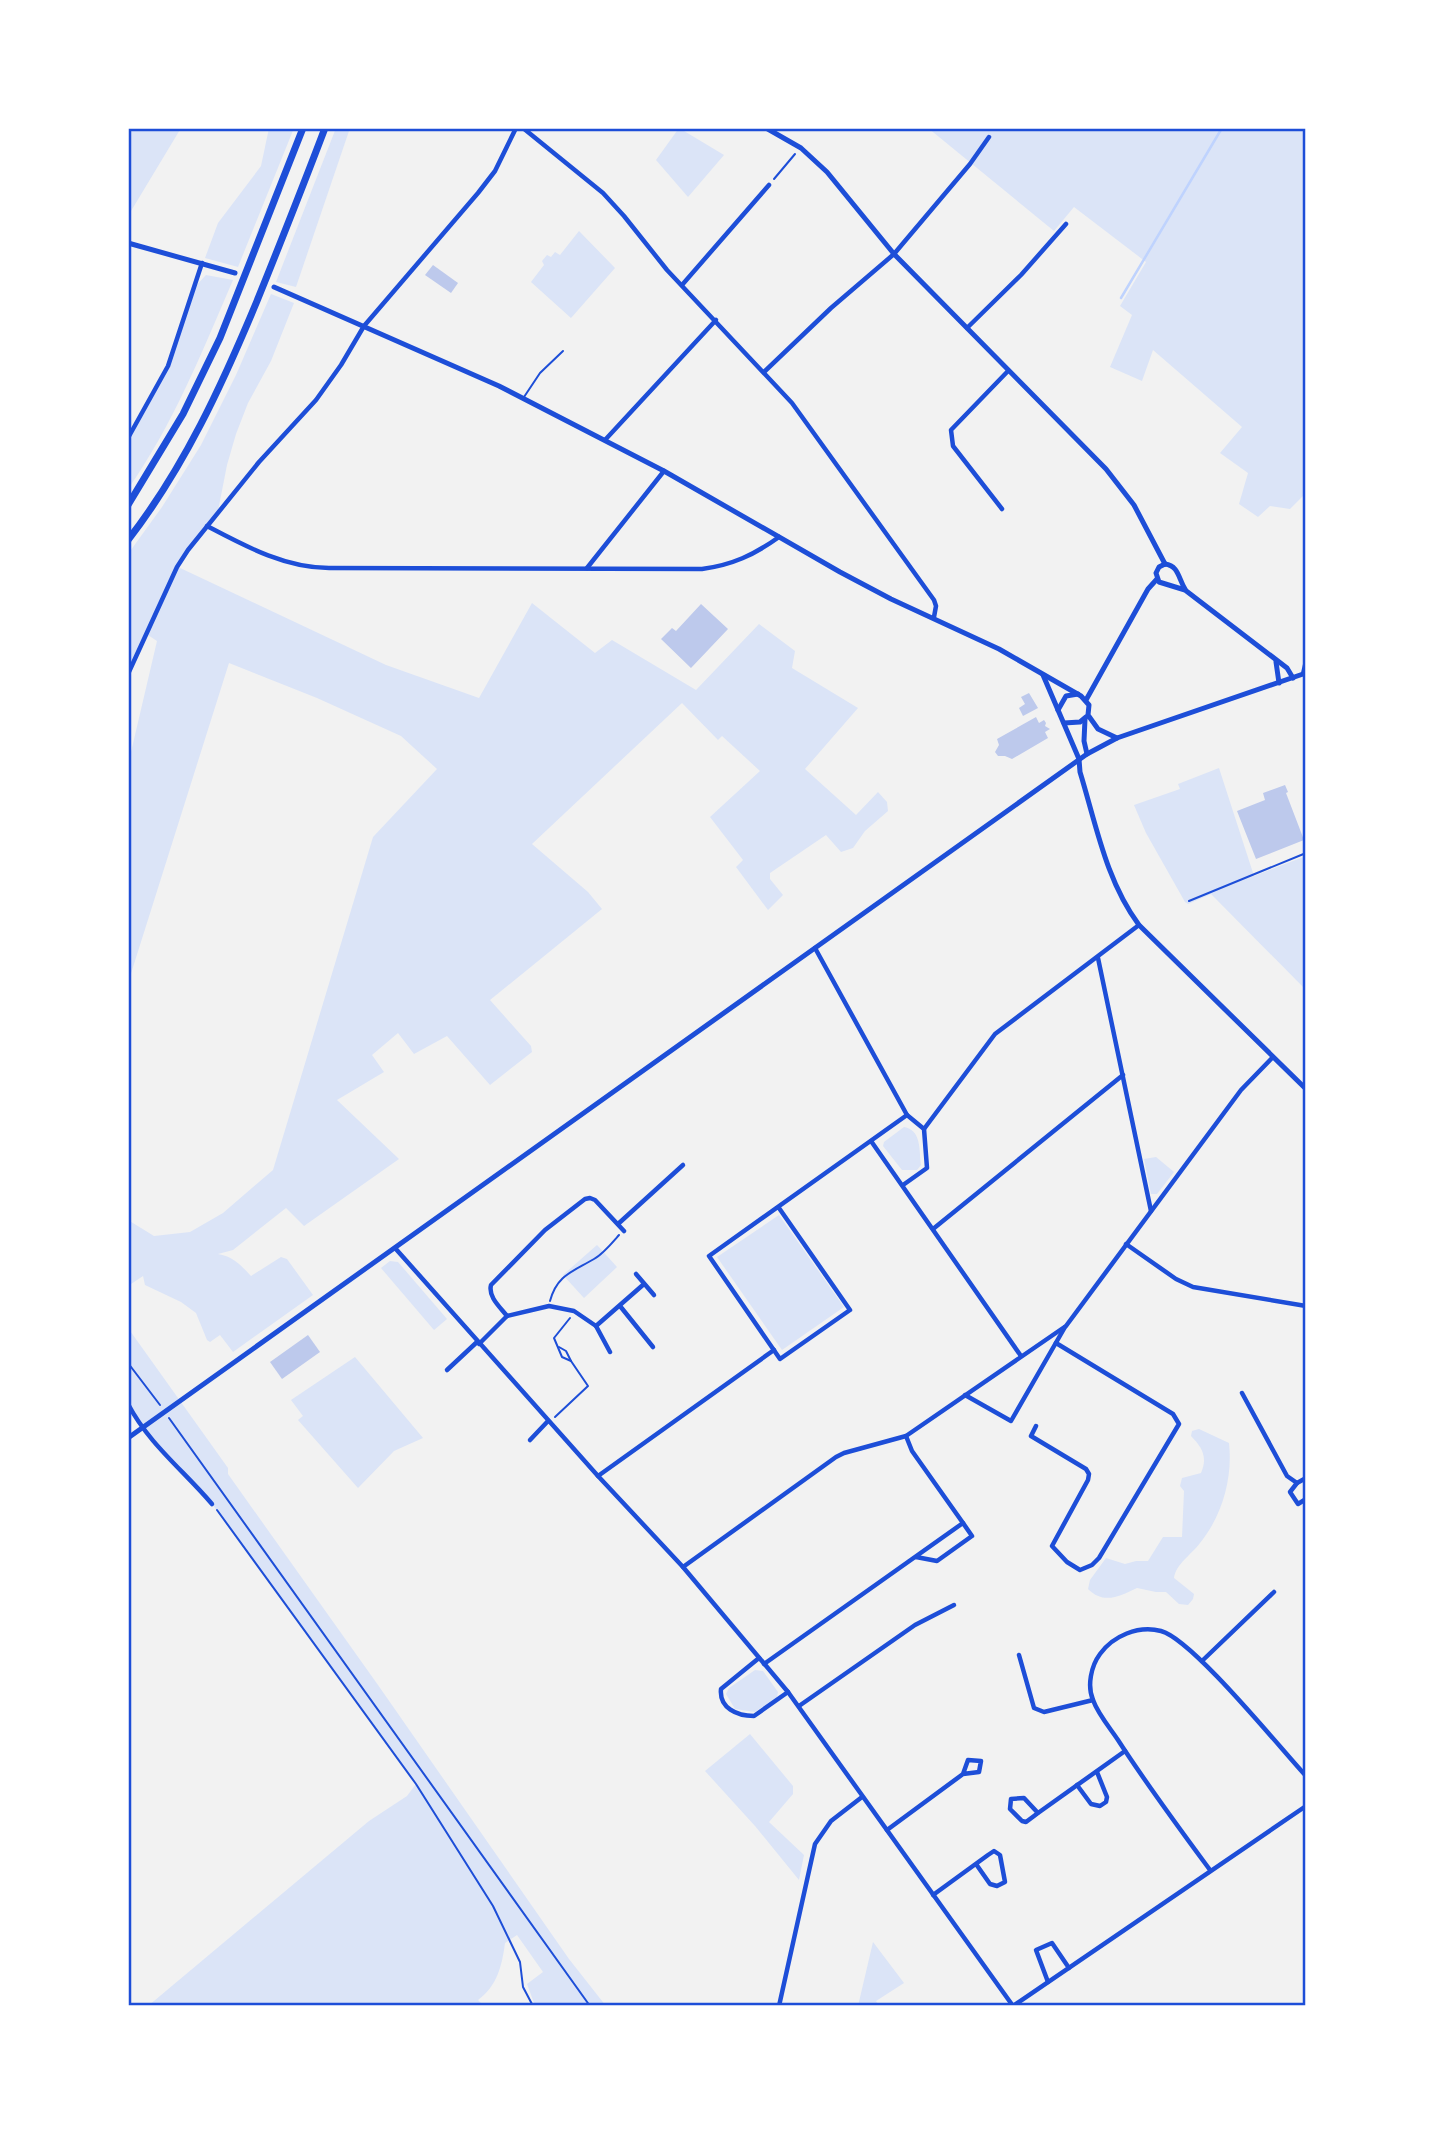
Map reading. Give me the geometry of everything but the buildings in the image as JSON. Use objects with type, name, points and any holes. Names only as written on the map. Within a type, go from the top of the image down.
[{"type":"highway","points":[[128,505],[162,452],[209,360],[254,256],[303,128]]},
{"type":"highway","points":[[128,540],[180,463],[201,424],[239,344],[325,128]]},
{"type":"street","points":[[128,674],[177,567],[259,462],[316,400],[364,326],[495,172],[516,128]]},
{"type":"street","points":[[523,128],[603,193],[682,285],[792,403],[934,600],[934,617]]},
{"type":"street","points":[[766,128],[801,148],[827,172],[894,254],[1086,447],[1120,486],[1139,514],[1165,564],[1174,567],[1185,590]]},
{"type":"street","points":[[764,372],[831,308],[894,254],[970,164],[989,137]]},
{"type":"street","points":[[682,285],[769,185]]},
{"type":"street","points":[[967,328],[1021,275],[1066,224]]},
{"type":"street","points":[[128,243],[235,273]]},
{"type":"street","points":[[128,438],[168,366],[202,263]]},
{"type":"street","points":[[274,287],[524,398],[664,471],[891,599],[934,617],[1042,673],[1078,694],[1089,705],[1084,741],[1087,754]]},
{"type":"street","points":[[604,441],[716,320]]},
{"type":"street","points":[[1002,509],[953,446],[950,435],[951,430],[1008,371]]},
{"type":"street","points":[[587,568],[664,471]]},
{"type":"street","points":[[207,526],[240,544],[311,568],[692,569],[721,566],[743,559],[779,537]]},
{"type":"street","points":[[1086,700],[1148,589],[1157,579],[1157,569],[1165,564]]},
{"type":"street","points":[[1157,579],[1165,586],[1172,584],[1178,577]]},
{"type":"street","points":[[1172,584],[1185,590],[1276,662],[1300,675]]},
{"type":"street","points":[[128,1437],[1079,759],[1117,738],[1300,675],[1306,661]]},
{"type":"street","points":[[1276,662],[1279,683]]},
{"type":"street","points":[[1042,673],[1079,759],[1080,772],[1111,876],[1124,903],[1139,925],[1306,1089]]},
{"type":"street","points":[[1058,710],[1066,696],[1078,694]]},
{"type":"street","points":[[1086,717],[1098,729],[1117,738]]},
{"type":"street","points":[[1064,723],[1075,723],[1086,717]]},
{"type":"street","points":[[903,1185],[927,1168],[924,1129],[995,1034],[1139,925]]},
{"type":"street","points":[[815,948],[907,1115],[924,1129]]},
{"type":"street","points":[[1098,958],[1151,1212]]},
{"type":"street","points":[[965,1395],[1011,1421],[1066,1326],[1241,1090],[1273,1057]]},
{"type":"street","points":[[933,1229],[1122,1075]]},
{"type":"street","points":[[779,1208],[850,1310],[780,1359],[709,1256],[907,1115]]},
{"type":"street","points":[[871,1141],[1021,1356]]},
{"type":"street","points":[[618,1224],[682,1165]]},
{"type":"street","points":[[508,1315],[492,1297],[489,1291],[491,1285],[545,1230],[585,1199],[590,1198],[624,1231]]},
{"type":"street","points":[[1126,1244],[1176,1279],[1193,1287],[1306,1306]]},
{"type":"street","points":[[395,1248],[597,1476],[684,1567],[788,1692],[1013,2006],[1306,1806]]},
{"type":"street","points":[[636,1274],[654,1295]]},
{"type":"street","points":[[596,1326],[644,1284]]},
{"type":"street","points":[[447,1370],[508,1315],[549,1306],[574,1311],[596,1326],[610,1352]]},
{"type":"street","points":[[620,1306],[653,1347]]},
{"type":"street","points":[[684,1567],[836,1457],[906,1436],[1066,1326]]},
{"type":"street","points":[[1036,1426],[1031,1436],[1086,1469],[1089,1474],[1052,1546],[1080,1570],[1099,1558],[1179,1424],[1173,1414],[1056,1343]]},
{"type":"street","points":[[597,1476],[774,1350]]},
{"type":"street","points":[[1242,1393],[1287,1476],[1297,1483]]},
{"type":"street","points":[[128,1404],[142,1428],[164,1455],[212,1504]]},
{"type":"street","points":[[530,1440],[549,1422]]},
{"type":"street","points":[[906,1436],[912,1451],[972,1536],[937,1561],[916,1557]]},
{"type":"street","points":[[1306,1478],[1297,1483],[1290,1492],[1298,1504],[1306,1499]]},
{"type":"street","points":[[764,1664],[963,1523]]},
{"type":"street","points":[[1202,1661],[1274,1592]]},
{"type":"street","points":[[799,1706],[915,1625],[954,1605]]},
{"type":"street","points":[[1210,1870],[1125,1751],[1093,1700],[1091,1681],[1097,1658],[1107,1646],[1126,1633],[1160,1631],[1174,1637],[1202,1661],[1306,1776]]},
{"type":"street","points":[[1019,1655],[1034,1709],[1044,1712],[1093,1700]]},
{"type":"street","points":[[759,1658],[721,1689],[721,1697],[729,1710],[754,1716],[788,1692]]},
{"type":"street","points":[[1038,1814],[1024,1798],[1011,1799],[1010,1810],[1026,1822],[1038,1814],[1097,1772],[1125,1751]]},
{"type":"street","points":[[887,1830],[963,1774],[979,1772],[981,1761],[968,1760],[963,1774]]},
{"type":"street","points":[[1077,1786],[1091,1804],[1100,1806],[1107,1797],[1097,1772]]},
{"type":"street","points":[[779,2006],[815,1844],[831,1821],[862,1797]]},
{"type":"street","points":[[933,1895],[988,1855],[994,1852],[1000,1855],[1005,1882],[997,1886],[990,1884],[976,1864]]},
{"type":"street","points":[[1048,1982],[1036,1950],[1052,1942],[1069,1968]]},
{"type":"lane","points":[[524,398],[540,373],[563,351]]},
{"type":"path","points":[[769,185],[801,148]]},
{"type":"path","points":[[1189,901],[1306,853]]},
{"type":"path","points":[[549,1306],[554,1286],[580,1264],[595,1259],[624,1231]]},
{"type":"path","points":[[569,1318],[554,1338],[562,1357],[571,1361]]},
{"type":"path","points":[[549,1422],[588,1385],[566,1351],[559,1347]]},
{"type":"path","points":[[128,1363],[136,1374]]},
{"type":"path","points":[[194,1454],[590,2006]]},
{"type":"path","points":[[212,1504],[416,1784],[493,1906],[520,1962],[523,1987],[533,2006]]},
{"type":"shaded area","points":[[128,128],[181,128],[128,216],[130,160]]},
{"type":"shaded area","points":[[269,128],[294,128],[238,267],[205,258],[218,223],[261,166]]},
{"type":"shaded area","points":[[336,128],[350,128],[296,287],[276,282]]},
{"type":"shaded area","points":[[679,128],[724,155],[688,197],[656,160]]},
{"type":"shaded area","points":[[928,128],[1306,128],[1306,493],[1290,509],[1270,506],[1258,517],[1239,504],[1248,473],[1220,453],[1242,427],[1153,350],[1142,381],[1110,367],[1132,315],[1120,306],[1146,262],[1074,207],[1054,231]]},
{"type":"shaded area","points":[[579,231],[615,268],[571,318],[531,282],[544,265],[542,261],[547,255],[551,257],[555,252],[560,255]]},
{"type":"shaded area","points":[[206,275],[233,280],[173,414],[128,489],[128,438],[168,366],[194,288]]},
{"type":"shaded area","points":[[271,294],[294,303],[271,361],[248,403],[236,434],[218,511],[178,567],[386,665],[479,698],[532,603],[595,653],[612,640],[696,690],[759,624],[795,651],[792,668],[858,708],[805,769],[856,815],[878,792],[887,802],[888,811],[865,831],[853,848],[841,852],[826,835],[770,873],[770,879],[783,895],[768,910],[736,867],[743,860],[710,817],[760,771],[722,736],[718,740],[682,703],[532,844],[588,892],[602,909],[490,1000],[531,1046],[532,1052],[490,1085],[447,1036],[414,1054],[398,1033],[372,1055],[384,1072],[337,1100],[399,1159],[304,1226],[286,1208],[233,1250],[218,1254],[236,1262],[251,1276],[281,1257],[287,1259],[313,1295],[233,1352],[220,1335],[210,1342],[207,1340],[196,1313],[181,1302],[145,1285],[143,1276],[128,1286],[128,1220],[154,1236],[190,1232],[223,1213],[273,1170],[373,837],[437,769],[401,736],[317,698],[229,663],[128,983],[128,765],[157,641],[148,635],[128,674],[128,554],[201,445],[236,375]]},
{"type":"shaded area","points":[[1219,768],[1254,876],[1306,856],[1306,990],[1211,894],[1188,904],[1185,902],[1146,833],[1134,805],[1180,789],[1178,784]]},
{"type":"shaded area","points":[[904,1127],[914,1132],[917,1137],[921,1165],[917,1170],[902,1170],[883,1146],[884,1142]]},
{"type":"shaded area","points":[[1156,1157],[1174,1172],[1157,1194],[1151,1194],[1144,1159]]},
{"type":"shaded area","points":[[779,1215],[844,1307],[782,1350],[717,1257]]},
{"type":"shaded area","points":[[597,1245],[617,1267],[584,1298],[563,1275]]},
{"type":"shaded area","points":[[390,1261],[398,1262],[447,1319],[434,1330],[381,1268]]},
{"type":"shaded area","points":[[128,1328],[569,1959],[606,2006],[519,2006],[534,2003],[527,1984],[543,1972],[517,1935],[505,1943],[498,1975],[478,2000],[484,2006],[148,2006],[369,1821],[407,1796],[416,1784],[212,1504],[166,1454],[128,1404]]},
{"type":"shaded area","points":[[355,1357],[423,1438],[394,1451],[358,1488],[298,1420],[303,1416],[291,1400]]},
{"type":"shaded area","points":[[1199,1429],[1229,1443],[1230,1456],[1220,1509],[1208,1532],[1175,1573],[1174,1578],[1194,1594],[1193,1599],[1188,1605],[1179,1604],[1166,1592],[1137,1588],[1112,1598],[1094,1594],[1088,1589],[1090,1580],[1106,1558],[1125,1564],[1148,1561],[1163,1537],[1182,1537],[1182,1478],[1201,1473],[1204,1462],[1201,1448],[1191,1436],[1192,1431]]},
{"type":"shaded area","points":[[755,1670],[763,1671],[778,1692],[777,1697],[755,1712],[735,1709],[726,1694],[729,1688]]},
{"type":"shaded area","points":[[750,1734],[793,1786],[793,1794],[769,1822],[804,1855],[799,1880],[705,1771]]},
{"type":"shaded area","points":[[873,1942],[904,1983],[876,2001],[879,2006],[858,2006]]},
{"type":"waterway","points":[[1121,298],[1222,128]]}]
